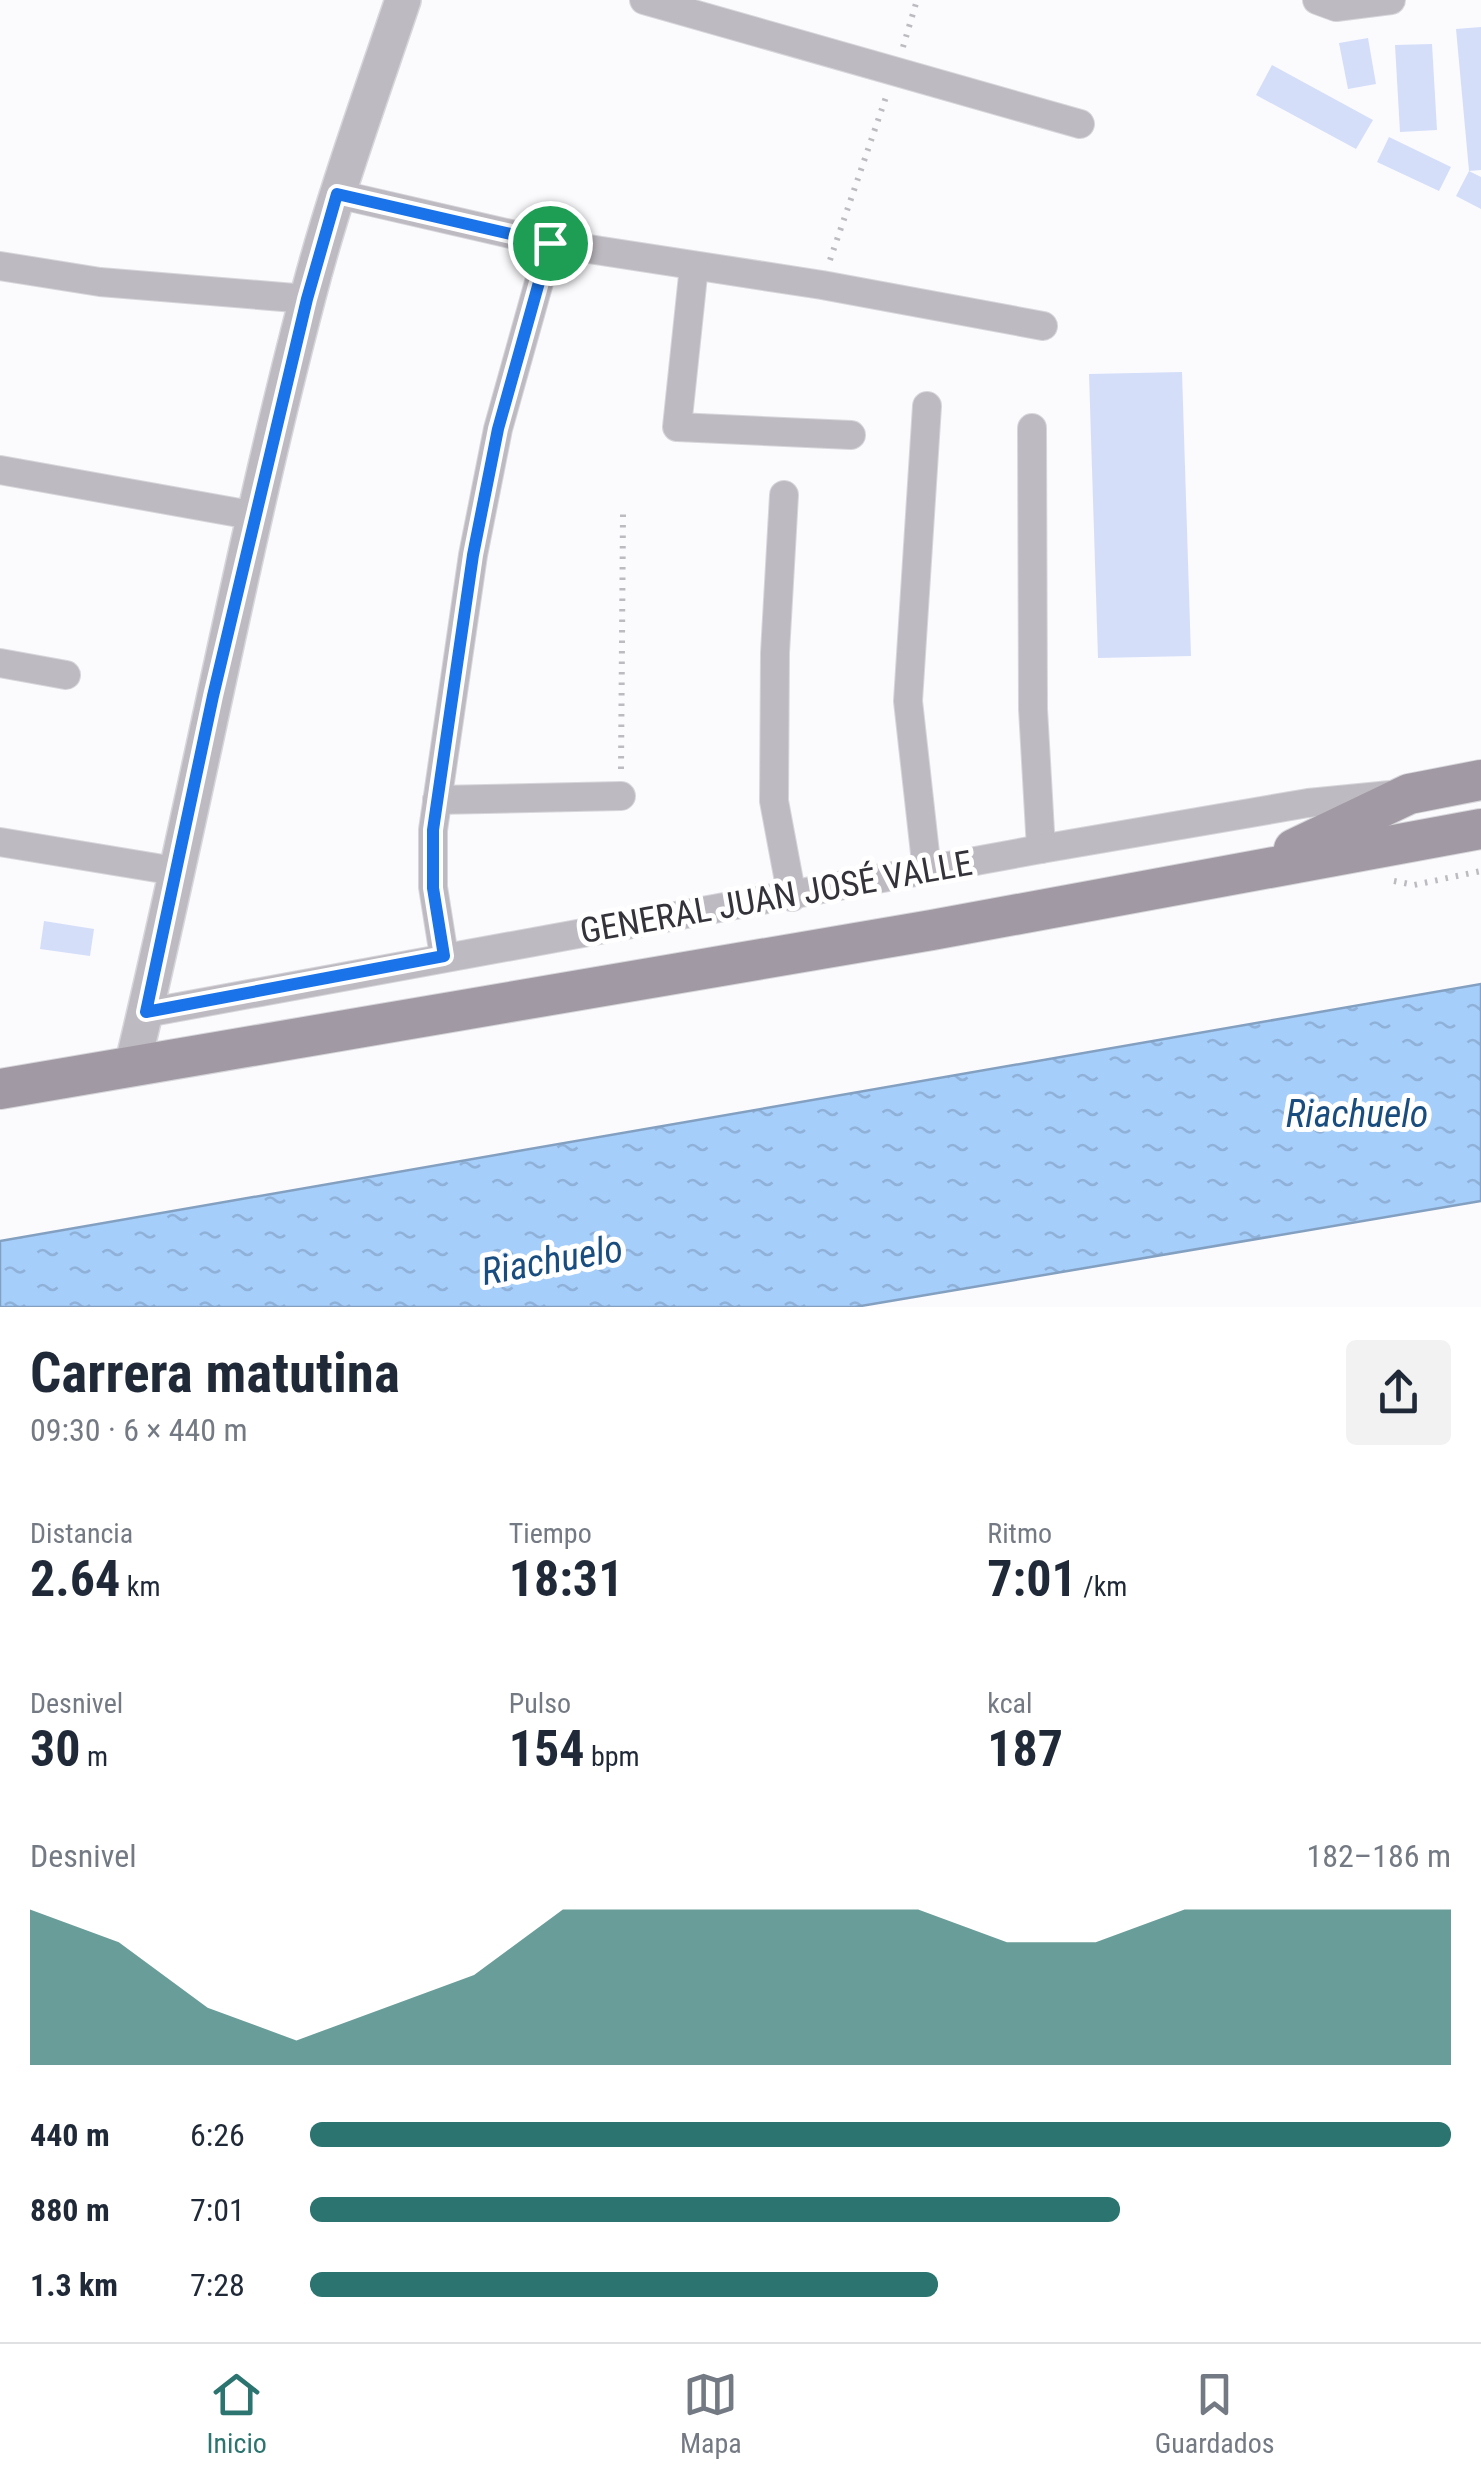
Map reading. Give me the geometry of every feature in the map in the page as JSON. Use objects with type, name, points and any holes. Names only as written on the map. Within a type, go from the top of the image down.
[{"type":"main road","name":"GENERAL JUAN JOSÉ VALLE","points":[[1254,869],[1408,794],[1481,780]]},
{"type":"main road","name":"GENERAL JUAN JOSÉ VALLE","points":[[0,1088],[913,933],[1481,829]]},
{"type":"street","points":[[132,1066],[307,299],[337,194],[403,0]]},
{"type":"street","points":[[644,0],[1080,124]]},
{"type":"street","points":[[1317,0],[1336,7],[1391,0]]},
{"type":"street","points":[[337,194],[550,243],[822,285],[1043,326]]},
{"type":"street","points":[[444,956],[432,870],[437,800],[487,475],[550,243]]},
{"type":"street","points":[[0,266],[100,282],[307,299]]},
{"type":"street","points":[[694,266],[678,427],[851,435]]},
{"type":"street","points":[[927,406],[908,701],[928,871]]},
{"type":"street","points":[[1032,428],[1032,709],[1040,849]]},
{"type":"street","points":[[0,470],[256,516]]},
{"type":"street","points":[[784,495],[775,652],[774,801],[792,896]]},
{"type":"street","points":[[0,662],[66,675]]},
{"type":"street","name":"GENERAL JUAN JOSÉ VALLE","points":[[146,1012],[1040,849],[1308,803],[1408,794]]},
{"type":"street","points":[[437,800],[621,796]]},
{"type":"street","points":[[0,842],[175,871]]},
{"type":"path","points":[[822,285],[917,0]]},
{"type":"path","points":[[621,796],[624,514]]},
{"type":"water","name":"Riachuelo","points":[[1481,984],[1481,1201],[855,1307],[0,1307],[0,1241]]},
{"type":"building","points":[[1481,27],[1481,170],[1469,171],[1456,29]]},
{"type":"building","points":[[1368,38],[1376,84],[1348,89],[1339,43]]},
{"type":"building","points":[[1432,44],[1437,130],[1400,132],[1395,45]]},
{"type":"building","points":[[1272,65],[1373,120],[1356,149],[1256,95]]},
{"type":"building","points":[[1389,137],[1451,167],[1439,191],[1377,162]]},
{"type":"building","points":[[1469,171],[1481,177],[1481,209],[1456,196]]},
{"type":"building","points":[[1182,372],[1191,656],[1098,658],[1089,374]]},
{"type":"building","points":[[44,921],[94,929],[90,956],[40,949]]},
{"type":"route","points":[[337,194],[550,243],[498,429],[473,555],[433,830],[433,888],[444,956],[146,1012],[213,696],[307,299],[337,194]]}]
